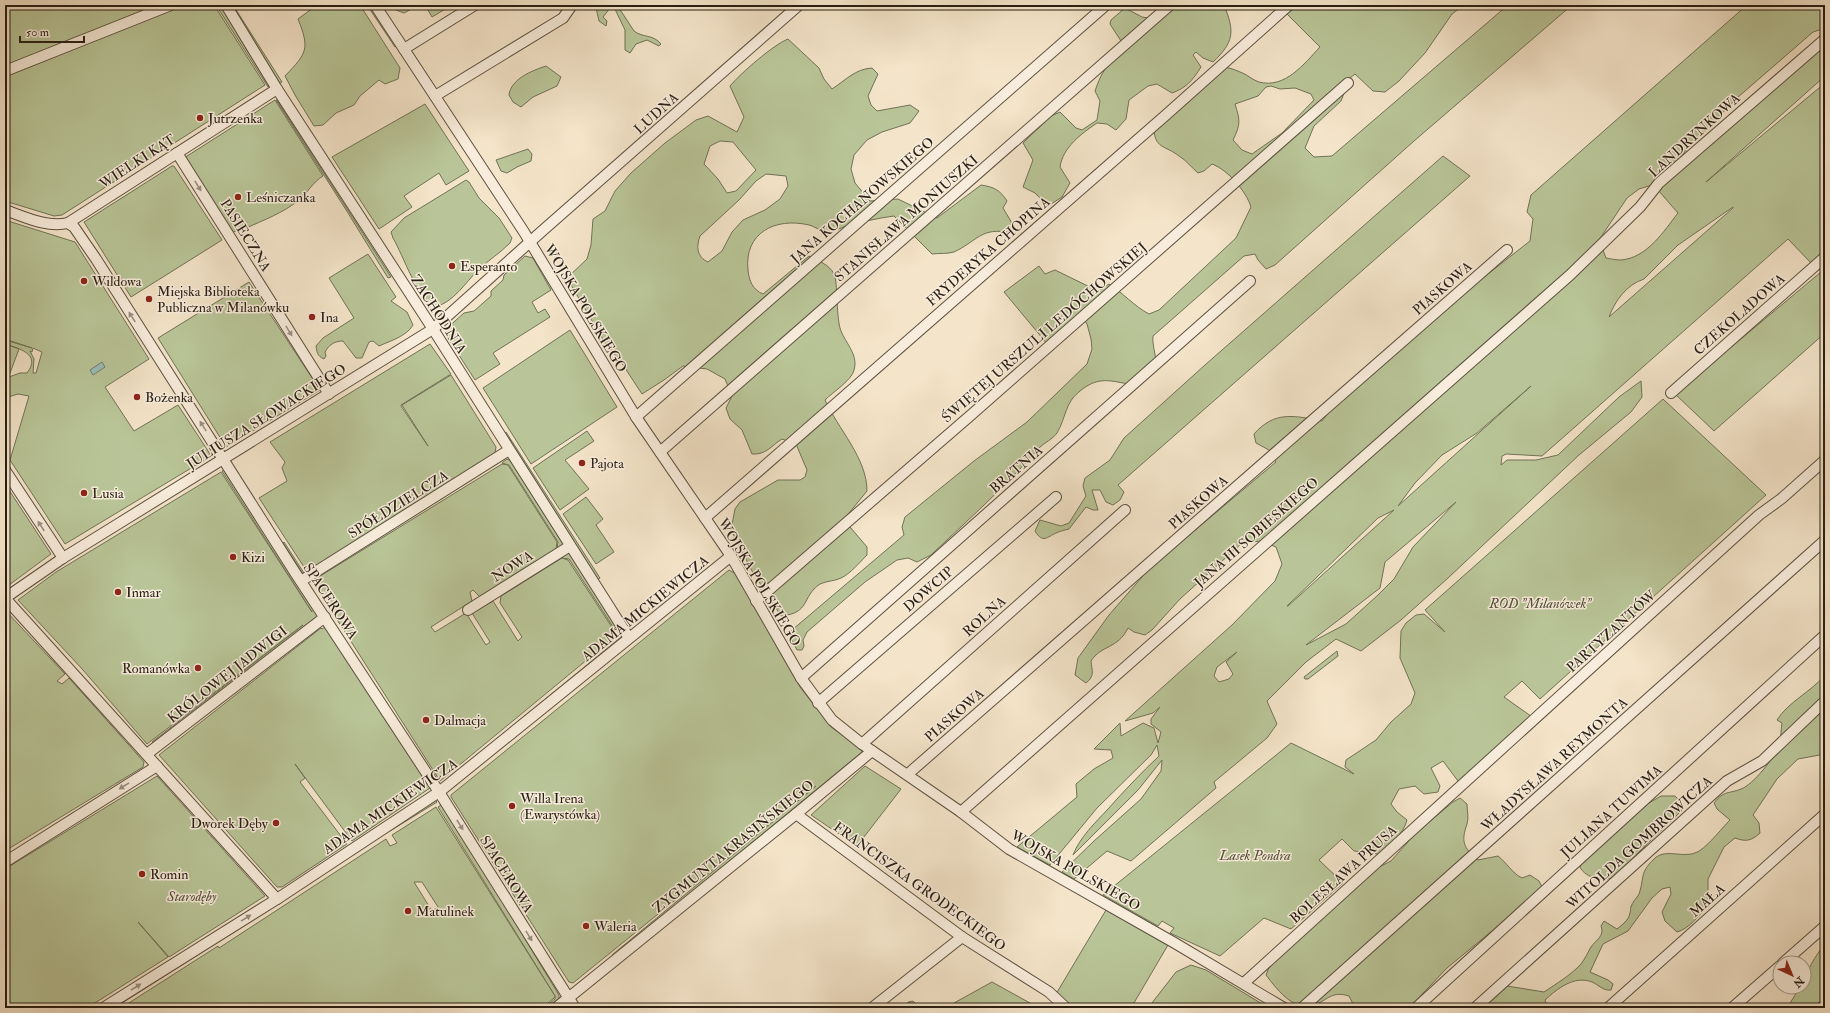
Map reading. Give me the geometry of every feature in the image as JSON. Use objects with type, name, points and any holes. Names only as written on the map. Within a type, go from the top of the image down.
[{"type":"street","points":[[5,71],[171,5]]},
{"type":"street","name":"ZACHODNIA","points":[[226,5],[277,89],[433,330],[629,638]]},
{"type":"street","name":"WOJSKA POLSKIEGO","points":[[375,5],[530,242],[636,417],[731,556],[801,678],[832,720],[862,744],[908,774],[1022,858],[1244,983],[1284,1008]]},
{"type":"street","points":[[404,49],[475,5]]},
{"type":"street","points":[[435,96],[563,18],[572,5]]},
{"type":"street","name":"JANA KOCHANOWSKIEGO","points":[[636,417],[1106,5]]},
{"type":"street","name":"STANISŁAWA MONIUSZKI","points":[[660,452],[1170,5]]},
{"type":"street","name":"FRYDERYKA CHOPINA","points":[[705,518],[1289,5]]},
{"type":"street","name":"LUDNA","points":[[530,242],[793,7]]},
{"type":"street","name":"LANDRYNKOWA","points":[[1570,275],[1640,207],[1659,183],[1825,39]]},
{"type":"street","name":"ŚWIĘTEJ URSZULI LEDÓCHOWSKIEJ","points":[[756,601],[971,415],[1348,83]]},
{"type":"street","name":"WIELKI KĄT","points":[[5,210],[48,224],[56,225],[68,223],[277,89]]},
{"type":"street","name":"PASIECZNA","points":[[177,153],[329,394]]},
{"type":"street","name":"SPACEROWA","points":[[68,223],[74,227],[91,253],[324,617],[439,792],[574,1008]]},
{"type":"street","name":"JULIUSZA SŁOWACKIEGO","points":[[5,598],[63,558],[433,330],[530,242]]},
{"type":"street","name":"PIASKOWA","points":[[908,774],[1507,250]]},
{"type":"street","name":"CZEKOLADOWA","points":[[1671,393],[1825,257]]},
{"type":"street","name":"JANA III SOBIESKIEGO","points":[[961,812],[1570,275]]},
{"type":"street","name":"BRATNIA","points":[[801,678],[1250,281]]},
{"type":"street","name":"SPÓŁDZIELCZA","points":[[301,581],[509,450]]},
{"type":"street","name":"PARTYZANTÓW","points":[[1461,786],[1759,515],[1825,460]]},
{"type":"street","points":[[5,470],[63,558]]},
{"type":"street","name":"DOWCIP","points":[[818,703],[1056,497]]},
{"type":"street","name":"ROLNA","points":[[862,744],[1125,510]]},
{"type":"street","name":"WŁADYSŁAWA REYMONTA","points":[[1302,1008],[1824,541]]},
{"type":"street","name":"NOWA","points":[[468,610],[570,546]]},
{"type":"street","name":"ADAMA MICKIEWICZA","points":[[103,1008],[277,899],[439,792],[731,556]]},
{"type":"street","points":[[5,598],[277,899]]},
{"type":"street","name":"KRÓLOWEJ JADWIGI","points":[[147,754],[324,617]]},
{"type":"street","name":"JULIANA TUWIMA","points":[[1416,1008],[1825,635]]},
{"type":"street","name":"WITOLDA GOMBROWICZA","points":[[1475,1008],[1727,781],[1762,761],[1825,701]]},
{"type":"street","name":"ZYGMUNTA KRASIŃSKIEGO","points":[[556,1008],[872,751]]},
{"type":"street","points":[[5,862],[157,766]]},
{"type":"street","name":"BOLESŁAWA PRUSA","points":[[1244,983],[1461,786]]},
{"type":"street","name":"FRANCISZKA GRODECKIEGO","points":[[796,814],[962,937],[1049,992],[1066,1008]]},
{"type":"street","name":"MAŁA","points":[[1608,1008],[1825,814]]},
{"type":"street","points":[[1792,955],[1825,926]]},
{"type":"street","points":[[872,1008],[962,937]]},
{"type":"street","points":[[1732,1008],[1772,973]]},
{"type":"street","points":[[1821,1008],[1825,1005]]},
{"type":"green space","points":[[5,5],[158,5],[5,66]]},
{"type":"green space","points":[[183,5],[214,5],[265,85],[62,215],[54,216],[5,201],[5,77]]},
{"type":"green space","points":[[216,5],[221,5],[271,86],[268,87]]},
{"type":"green space","points":[[230,5],[233,5],[282,82],[278,84]]},
{"type":"green space","points":[[317,5],[360,5],[400,68],[398,79],[385,84],[379,80],[360,96],[354,105],[336,113],[323,125],[314,126],[285,76],[298,62],[304,50],[304,37],[298,19]]},
{"type":"green space","points":[[367,5],[371,5],[398,45],[395,47]]},
{"type":"green space","points":[[392,5],[424,5],[417,6],[404,13],[396,10]]},
{"type":"green space","points":[[425,5],[452,5],[432,17]]},
{"type":"green space","points":[[598,5],[617,5],[634,31],[641,35],[651,37],[661,44],[659,46],[647,40],[636,44],[630,53],[625,50],[625,30],[615,9],[610,8],[603,17],[607,21],[606,26],[599,21],[596,8]]},
{"type":"green space","points":[[1160,5],[1224,5],[1230,22],[1231,30],[1229,42],[1213,62],[1203,58],[1196,52],[1193,55],[1201,67],[1192,80],[1181,89],[1172,93],[1157,84],[1148,86],[1129,100],[1126,119],[1116,130],[1107,124],[1097,123],[1079,136],[1065,153],[1060,167],[1070,183],[1062,197],[1048,206],[1035,193],[1023,187],[1033,160],[1023,143],[1051,116],[1060,112],[1076,128],[1082,130],[1097,120],[1100,101],[1095,91],[1102,73],[1112,61],[1123,52],[1121,41],[1110,24],[1111,20],[1125,8],[1142,17],[1149,18]]},
{"type":"green space","points":[[1293,5],[1464,5],[1452,14],[1425,53],[1399,81],[1385,92],[1373,91],[1355,74],[1350,78],[1341,101],[1314,126],[1305,148],[1314,157],[1332,156],[1508,5],[1572,5],[1414,141],[1275,265],[1266,269],[1255,254],[1244,256],[1153,336],[1156,364],[1128,384],[1114,381],[1092,383],[1075,395],[1066,410],[1057,433],[1039,448],[1000,490],[931,555],[917,562],[908,558],[897,560],[865,582],[807,632],[803,640],[804,646],[802,650],[797,650],[790,637],[792,630],[904,535],[902,527],[905,517],[974,461],[1027,422],[1087,364],[1092,349],[1091,339],[1087,324],[1081,315],[1048,345],[1004,292],[1039,266],[1045,274],[1055,270],[1098,291],[1109,284],[1149,314],[1159,310],[1236,238],[1251,207],[1241,188],[1224,171],[1212,164],[1204,171],[1198,173],[1174,152],[1158,143],[1154,134],[1154,127],[1222,66],[1243,73],[1256,81],[1268,83],[1277,82],[1286,78],[1301,67],[1320,47],[1285,12]],"holes":[[[1271,86],[1280,89],[1295,88],[1311,94],[1314,100],[1282,133],[1252,154],[1242,150],[1233,140],[1239,122],[1235,104],[1258,96],[1266,87]]]},
{"type":"green space","points":[[1747,5],[1825,5],[1825,28],[1813,32],[1737,98],[1687,149],[1670,171],[1655,184],[1639,189],[1627,198],[1599,240],[1606,258],[1610,259],[1621,260],[1630,258],[1647,249],[1661,235],[1678,213],[1658,190],[1825,43],[1825,76],[1706,182],[1825,83],[1825,125],[1823,127],[1825,126],[1825,253],[1812,264],[1788,239],[1542,456],[1506,454],[1502,456],[1501,465],[1507,460],[1536,460],[1558,455],[1619,397],[1641,381],[1642,397],[1631,412],[1579,455],[1401,620],[1361,651],[1336,639],[1306,662],[1267,701],[1277,724],[1267,738],[1214,782],[1216,788],[1131,861],[1107,851],[1074,879],[1062,872],[1141,799],[1161,771],[1162,760],[1138,790],[1073,855],[1084,836],[1093,825],[1159,756],[1157,745],[1151,755],[1097,808],[1050,865],[1017,847],[1077,797],[1076,784],[1094,769],[1113,758],[1111,750],[1094,749],[1120,723],[1121,736],[1143,723],[1154,728],[1158,743],[1161,732],[1151,724],[1151,719],[1160,707],[1153,713],[1125,721],[1232,625],[1275,581],[1282,564],[1276,547],[1261,541],[1242,543],[1180,599],[1152,630],[1145,635],[1134,632],[1128,628],[1119,640],[1095,656],[1091,661],[1092,676],[1086,683],[1075,675],[1078,658],[1109,615],[1149,569],[1276,462],[1269,450],[1256,443],[1254,434],[1262,426],[1278,418],[1286,417],[1322,421],[1332,408],[1451,303],[1530,241],[1533,219],[1527,212],[1531,195]],"holes":[[[1733,207],[1609,317],[1614,305],[1622,294],[1632,285],[1644,279],[1678,245]],[[1531,386],[1398,506],[1415,483],[1442,455],[1477,433]],[[1456,502],[1413,547],[1394,579],[1378,595],[1346,624],[1306,645],[1380,588],[1385,562]],[[1394,510],[1287,606],[1378,518]],[[1237,652],[1226,662],[1233,674],[1229,679],[1219,682],[1214,676],[1217,667]]]},
{"type":"green space","points":[[788,39],[819,68],[824,79],[832,89],[861,70],[872,68],[878,74],[868,96],[871,105],[877,111],[910,105],[919,111],[910,123],[882,132],[867,140],[854,155],[851,169],[855,183],[870,201],[898,199],[937,218],[981,185],[996,190],[1004,197],[1007,201],[1003,208],[1012,223],[1010,233],[1000,231],[986,233],[962,248],[949,253],[932,254],[894,216],[858,223],[828,232],[809,225],[785,223],[764,231],[757,237],[751,246],[748,257],[749,278],[754,288],[763,294],[809,256],[826,265],[834,274],[840,328],[853,353],[855,364],[853,374],[850,378],[825,400],[857,455],[866,479],[867,491],[849,513],[845,521],[867,547],[867,555],[848,574],[839,579],[820,584],[814,589],[805,604],[797,612],[781,616],[752,571],[731,530],[735,509],[740,502],[778,480],[800,480],[805,477],[807,470],[796,444],[782,439],[765,452],[752,454],[742,430],[730,419],[726,408],[732,396],[725,379],[707,369],[683,366],[642,394],[621,362],[605,343],[567,278],[587,259],[591,245],[593,219],[605,211],[615,191],[631,173],[665,143],[696,120],[708,116],[737,132],[744,117],[730,86],[758,60]],"holes":[[[720,141],[733,142],[756,170],[736,191],[727,193],[718,179],[704,164],[710,146]],[[766,174],[786,176],[788,186],[780,199],[765,210],[743,220],[732,232],[722,251],[708,262],[704,260],[698,251],[700,236],[739,200],[756,181]]]},
{"type":"green space","points":[[546,66],[561,77],[557,86],[533,97],[521,107],[513,102],[509,95],[514,84],[528,73]]},
{"type":"green space","points":[[275,100],[323,176],[316,181],[299,200],[286,209],[246,228],[242,227],[232,233],[184,158]]},
{"type":"green space","points":[[277,100],[391,277],[388,278]]},
{"type":"green space","points":[[425,104],[469,171],[446,185],[439,173],[404,196],[412,207],[379,229],[332,157]]},
{"type":"green space","points":[[528,149],[532,154],[531,161],[507,173],[501,171],[496,160]]},
{"type":"green space","points":[[1443,156],[1470,176],[1118,485],[1124,492],[1120,500],[1113,505],[1106,502],[1100,490],[1092,490],[1098,510],[1093,510],[1086,507],[1069,529],[1058,532],[1048,538],[1043,538],[1038,535],[1035,531],[1040,520],[1061,526],[1069,523],[1086,496],[1083,486],[1085,478],[1110,460],[1124,438]]},
{"type":"green space","points":[[174,166],[222,240],[131,297],[84,222]]},
{"type":"green space","points":[[466,180],[469,182],[479,198],[499,218],[512,238],[510,243],[479,269],[454,296],[442,305],[435,307],[422,295],[411,276],[391,232],[404,218]]},
{"type":"green space","points":[[5,220],[75,242],[149,359],[105,387],[134,431],[178,405],[210,454],[208,458],[65,544],[10,460],[29,396],[18,394],[5,398],[5,375],[9,377],[20,373],[27,373],[32,361],[30,357],[22,350],[5,344],[5,340],[32,348],[5,339]],"holes":[[[33,348],[42,352],[36,373],[33,373],[34,359],[30,351],[32,352]]]},
{"type":"green space","points":[[368,254],[396,297],[391,301],[407,312],[413,325],[403,335],[379,346],[373,341],[369,342],[362,358],[356,358],[343,341],[330,345],[325,352],[326,356],[324,359],[317,352],[316,346],[323,338],[354,318],[329,278]]},
{"type":"green space","points":[[525,256],[533,258],[551,290],[532,302],[538,313],[545,309],[550,317],[493,353],[500,364],[475,380],[446,335],[446,329],[464,313],[474,311],[491,296],[491,291],[503,280],[504,275]]},
{"type":"green space","points":[[1821,272],[1825,276],[1825,333],[1714,431],[1675,394]]},
{"type":"green space","points":[[249,282],[320,390],[226,447],[158,338]]},
{"type":"green space","points":[[570,330],[617,407],[531,464],[483,388]]},
{"type":"green space","points":[[5,344],[19,349],[10,373],[5,371]]},
{"type":"green space","points":[[430,344],[451,374],[401,405],[401,406],[428,446],[402,405],[451,375],[496,447],[495,453],[311,569],[304,567],[259,498],[287,481],[282,468],[285,462],[270,442]]},
{"type":"green space","points":[[1663,399],[1766,495],[1540,699],[1522,681],[1504,697],[1535,719],[1461,785],[1443,761],[1431,768],[1440,786],[1438,792],[1424,794],[1415,786],[1399,789],[1391,804],[1397,812],[1407,820],[1399,835],[1391,843],[1378,854],[1354,851],[1342,839],[1319,860],[1343,883],[1291,929],[1264,918],[1220,956],[1170,933],[1174,928],[1162,921],[1158,926],[1103,895],[1291,743],[1354,774],[1345,767],[1346,760],[1376,740],[1391,722],[1411,704],[1415,693],[1400,658],[1401,631],[1406,623],[1416,615],[1424,614],[1445,632],[1425,610]]},
{"type":"green space","points":[[587,431],[594,441],[565,460],[589,489],[560,510],[533,468]]},
{"type":"green space","points":[[506,432],[600,578],[597,580],[504,435]]},
{"type":"green space","points":[[507,459],[511,461],[563,544],[557,549],[558,542],[509,465],[502,463]]},
{"type":"green space","points":[[502,464],[508,465],[557,542],[556,549],[480,597],[473,590],[470,592],[472,601],[431,627],[435,632],[466,613],[486,645],[490,642],[472,613],[493,601],[518,641],[522,637],[500,603],[501,596],[562,558],[568,560],[617,635],[440,781],[315,585],[317,578]]},
{"type":"green space","points":[[224,470],[318,616],[154,744],[152,742],[303,625],[147,744],[83,670],[18,600],[56,572],[221,472],[312,612],[222,471]]},
{"type":"green space","points":[[5,484],[51,554],[5,588]]},
{"type":"green space","points":[[586,497],[603,519],[596,525],[614,552],[596,564],[563,514]]},
{"type":"green space","points":[[284,542],[304,573],[303,574],[283,543]]},
{"type":"green space","points":[[567,553],[572,555],[619,627],[615,630],[569,559],[562,558]]},
{"type":"green space","points":[[729,570],[736,574],[800,687],[831,727],[861,748],[862,752],[614,956],[612,955],[816,786],[573,983],[569,982],[451,795]]},
{"type":"green space","points":[[5,610],[65,674],[57,681],[62,684],[69,678],[144,762],[143,767],[5,851]]},
{"type":"green space","points":[[325,627],[430,788],[352,841],[295,764],[305,778],[300,782],[347,844],[282,887],[277,887],[159,755],[321,628],[322,629]]},
{"type":"green space","points":[[621,637],[620,640],[444,782]]},
{"type":"green space","points":[[1337,651],[1338,656],[1308,679],[1305,679],[1304,677]]},
{"type":"green space","points":[[1825,675],[1825,754],[1798,759],[1777,779],[1753,815],[1759,823],[1760,833],[1754,838],[1748,840],[1735,838],[1724,847],[1708,879],[1708,906],[1694,921],[1686,928],[1677,932],[1665,921],[1662,912],[1671,894],[1670,887],[1662,889],[1652,898],[1628,931],[1603,944],[1590,972],[1608,980],[1613,984],[1611,990],[1603,989],[1592,982],[1579,980],[1566,984],[1545,1000],[1548,1008],[1481,1008],[1507,986],[1544,992],[1563,979],[1577,968],[1599,938],[1602,933],[1601,926],[1604,921],[1617,929],[1627,920],[1633,902],[1639,894],[1644,872],[1654,859],[1663,854],[1695,853],[1708,843],[1730,820],[1717,809],[1714,803],[1724,794],[1737,791],[1746,786],[1763,770],[1779,745],[1782,723],[1777,720],[1793,702],[1813,687]]},
{"type":"green space","points":[[865,766],[901,789],[857,846],[811,815]]},
{"type":"green space","name":"Starodęby","points":[[157,776],[265,896],[169,957],[138,922],[168,957],[87,1008],[15,1008],[10,1003],[5,1007],[5,869]]},
{"type":"green space","points":[[1661,796],[1675,796],[1682,803],[1682,810],[1622,871],[1611,878],[1601,879],[1591,877],[1583,871],[1580,867],[1582,861],[1649,803]]},
{"type":"green space","points":[[1460,798],[1467,804],[1468,822],[1464,840],[1466,848],[1469,852],[1478,860],[1498,856],[1518,876],[1522,878],[1530,875],[1539,881],[1542,887],[1526,903],[1447,968],[1409,1008],[1355,1008],[1349,996],[1337,994],[1311,1006],[1297,1005],[1285,997],[1266,975],[1270,965],[1371,871],[1391,861],[1416,833],[1453,802]]},
{"type":"green space","points":[[435,800],[437,802],[390,831],[388,829]]},
{"type":"green space","points":[[443,804],[559,995],[559,998],[548,1008],[544,1008],[555,999],[555,996],[438,807]]},
{"type":"green space","points":[[436,807],[555,996],[554,998],[542,1008],[121,1008],[218,946],[219,948],[386,839],[390,846],[397,843],[392,835]],"holes":[[[414,882],[422,882],[438,907],[432,911]]]},
{"type":"green space","points":[[1106,910],[1168,945],[1131,1008],[1075,1008],[1056,994]]},
{"type":"green space","points":[[256,918],[119,1005],[118,1004]]},
{"type":"green space","points":[[1825,944],[1825,1008],[1787,1008],[1795,995],[1812,995],[1812,963]]},
{"type":"green space","points":[[1191,965],[1206,970],[1269,1008],[1148,1008],[1176,972]]},
{"type":"green space","points":[[992,982],[1039,1008],[952,1008],[954,1003]]},
{"type":"green space","points":[[913,1001],[920,1008],[907,1008],[908,1002]]},
{"type":"water","points":[[102,362],[105,367],[93,375],[90,370]]},
{"type":"place","name":"Jutrzenka","points":[[200,118]]},
{"type":"place","name":"Leśniczanka","points":[[238,197]]},
{"type":"place","name":"Esperanto","points":[[452,266]]},
{"type":"place","name":"Wildowa","points":[[84,281]]},
{"type":"place","name":"Miejska Biblioteka Publiczna w Milanówku","points":[[149,299]]},
{"type":"place","name":"Ina","points":[[312,317]]},
{"type":"place","name":"Bożenka","points":[[137,397]]},
{"type":"place","name":"Pajota","points":[[582,463]]},
{"type":"place","name":"Lusia","points":[[84,493]]},
{"type":"place","name":"Kizi","points":[[233,557]]},
{"type":"place","name":"Inmar","points":[[118,592]]},
{"type":"place","name":"Romanówka","points":[[198,668]]},
{"type":"place","name":"Dalmacja","points":[[426,720]]},
{"type":"place","name":"Willa Irena (Ewarystówka)","points":[[512,806]]},
{"type":"place","name":"Dworek Dęby","points":[[276,823]]},
{"type":"place","name":"Romin","points":[[142,874]]},
{"type":"place","name":"Matulinek","points":[[408,911]]},
{"type":"place","name":"Waleria","points":[[586,926]]},
{"type":"park label","name":"ROD \"Milanówek\"","points":[[1540,603]]},
{"type":"park label","name":"Lasek Pondra","points":[[1255,855]]}]
